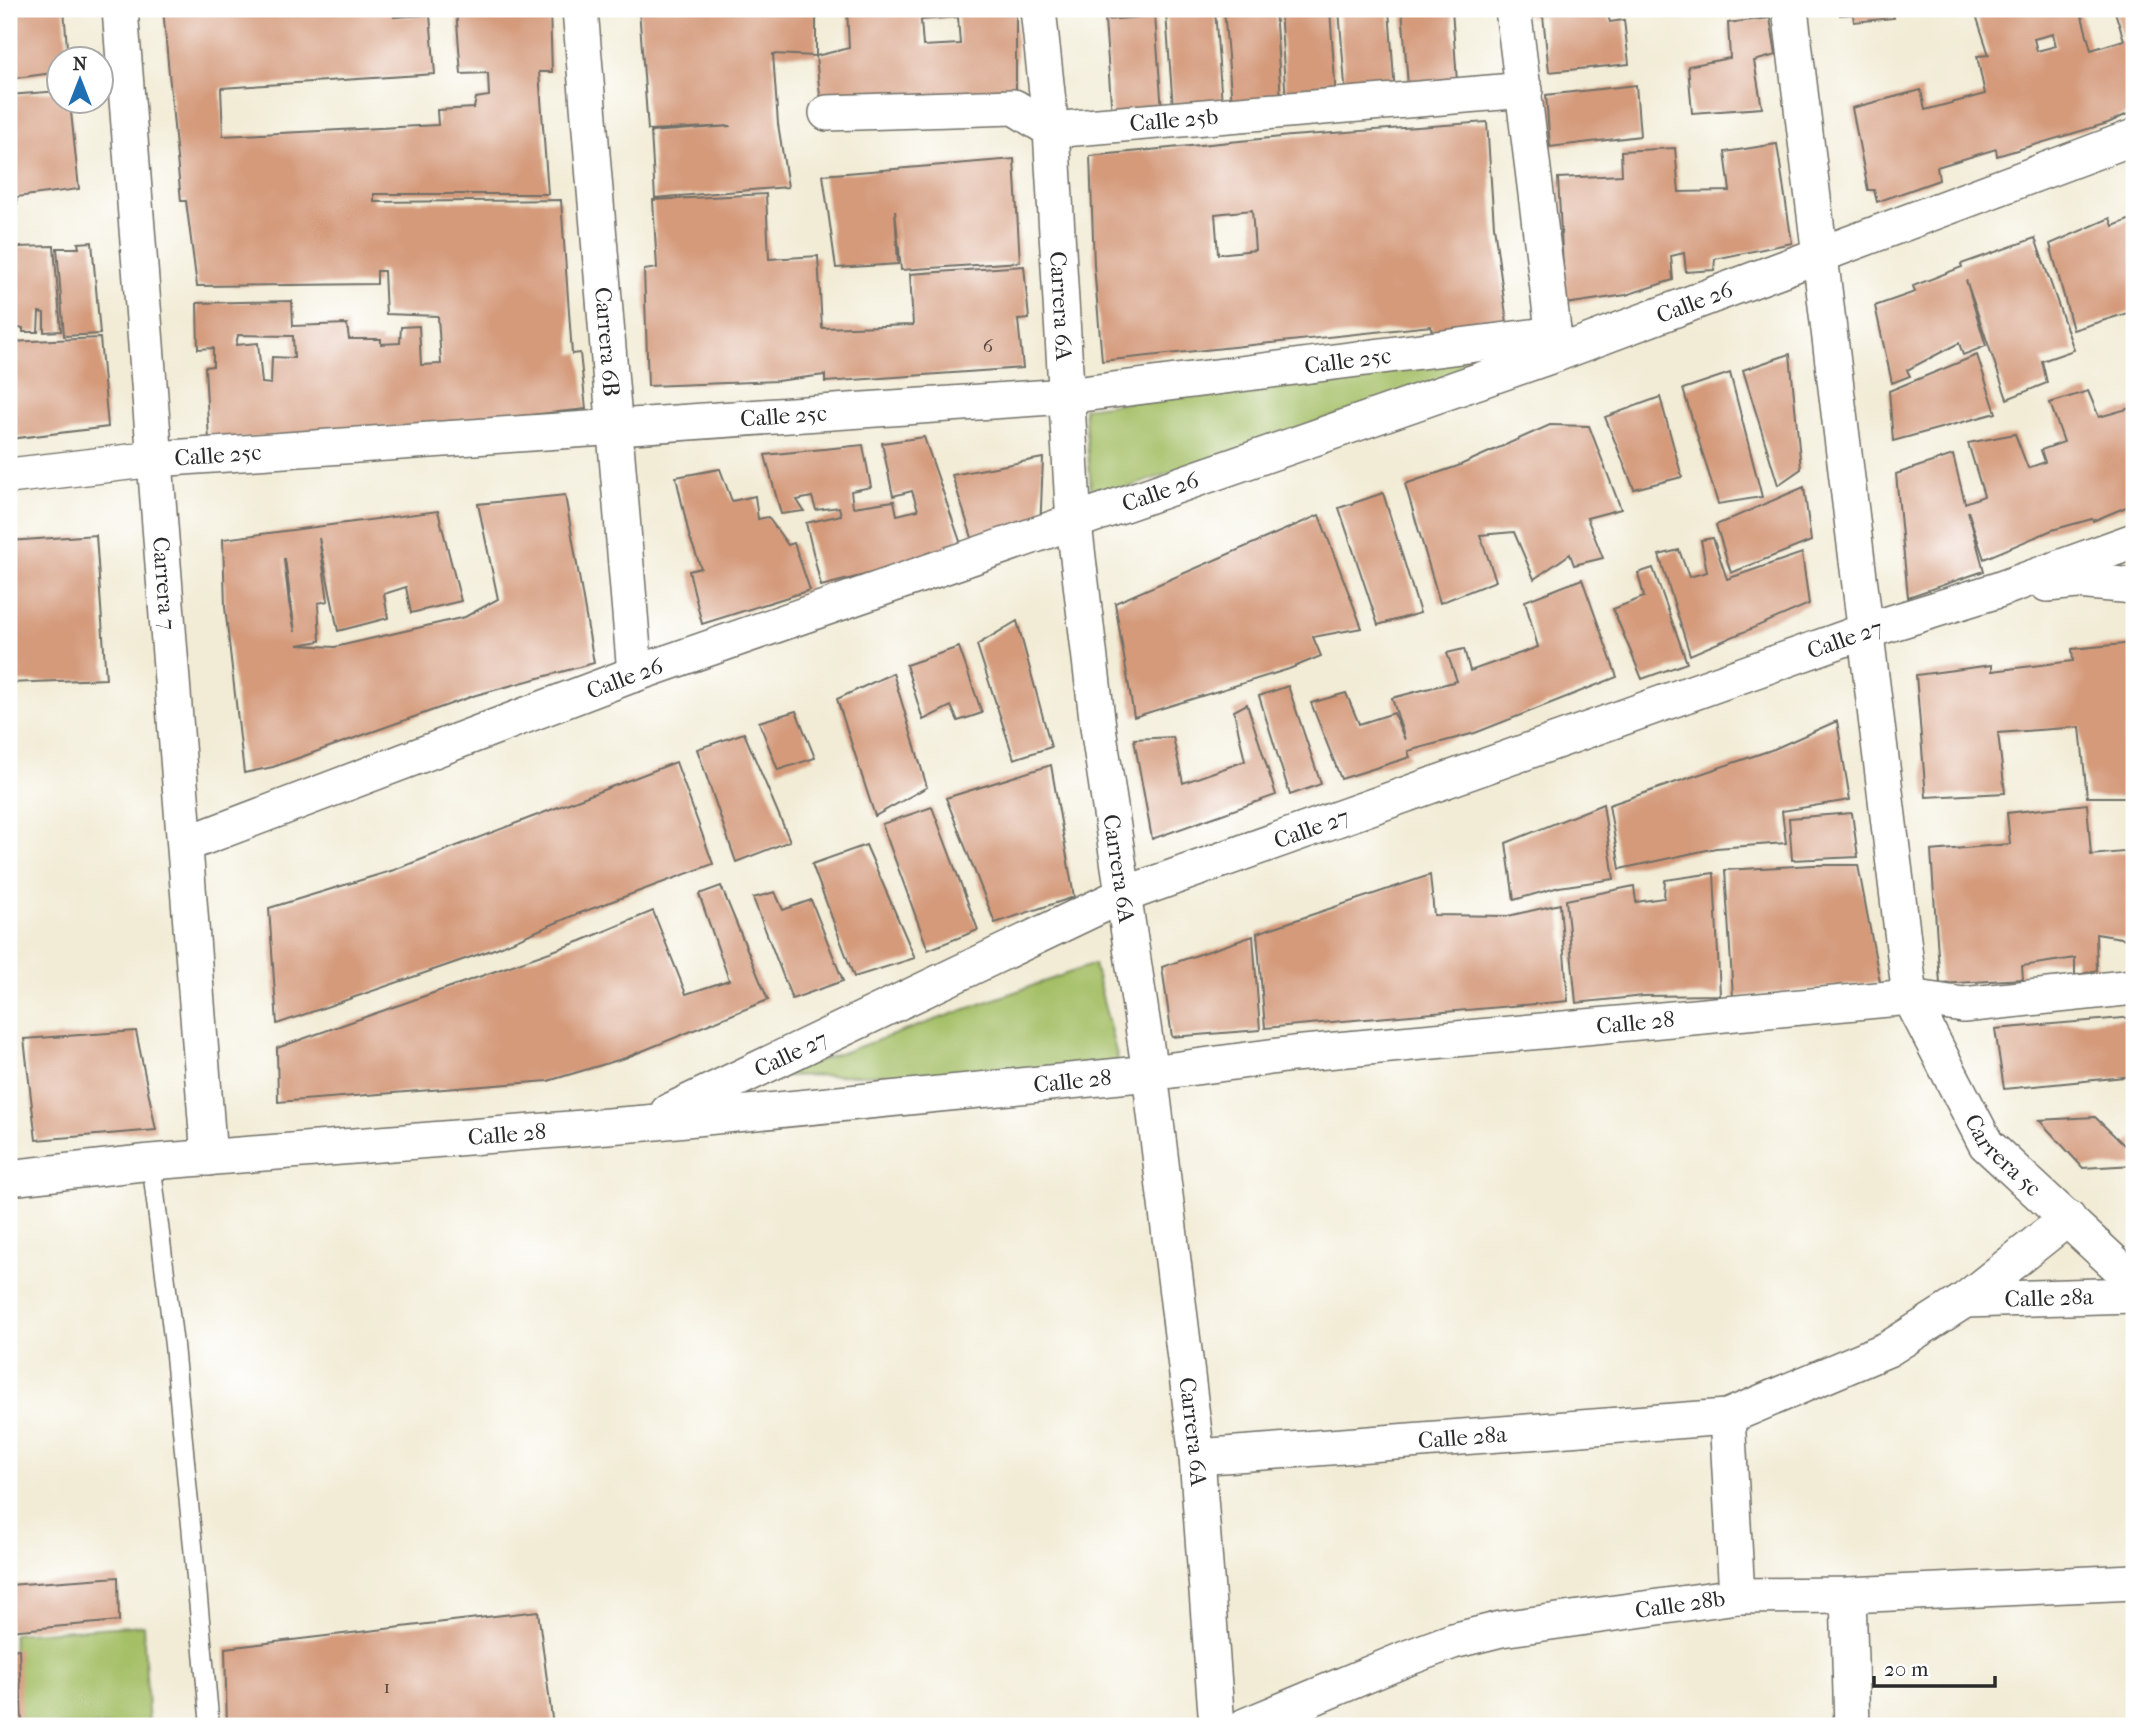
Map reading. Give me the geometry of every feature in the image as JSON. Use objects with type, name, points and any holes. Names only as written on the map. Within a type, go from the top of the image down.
[{"type":"street","name":"Carrera 7","points":[[120,9],[209,1158]]},
{"type":"street","name":"Carrera 6B","points":[[580,9],[635,674]]},
{"type":"street","name":"Carrera 6A","points":[[1038,9],[1051,130],[1074,524],[1097,727],[1150,1073],[1197,1457],[1217,1726]]},
{"type":"street","points":[[1513,9],[1555,344]]},
{"type":"street","points":[[1790,9],[1863,632],[1910,997]]},
{"type":"street","name":"Calle 25b","points":[[1051,130],[1525,90]]},
{"type":"street","points":[[827,113],[1014,107],[1051,130]]},
{"type":"street","name":"Calle 26","points":[[186,844],[635,674],[1074,524],[1555,344],[1819,254],[2134,137]]},
{"type":"street","name":"Calle 25c","points":[[9,476],[155,459],[1066,396],[1555,344]]},
{"type":"street","name":"Calle 27","points":[[646,1123],[1123,895],[1863,632],[1998,590],[2134,541]]},
{"type":"street","name":"Calle 27","points":[[1998,590],[2077,581],[2134,586]]},
{"type":"street","name":"Calle 28","points":[[9,1178],[151,1162],[646,1123],[1150,1073],[1307,1053],[1910,997],[1962,1005],[2134,987]]},
{"type":"street","name":"Carrera 5c","points":[[1910,997],[1986,1144],[2134,1281]]},
{"type":"street","name":"Calle 28a","points":[[1197,1457],[1727,1417],[1888,1349],[1965,1300],[2068,1218]]},
{"type":"street","name":"Calle 28a","points":[[1965,1300],[2134,1295]]},
{"type":"street","points":[[1727,1417],[1737,1596]]},
{"type":"street","name":"Calle 28b","points":[[1245,1726],[1453,1641],[1501,1629],[1737,1596],[1848,1595],[2134,1581]]},
{"type":"street","points":[[1848,1595],[1852,1726]]},
{"type":"lane","points":[[151,1162],[174,1345],[210,1726]]},
{"type":"green space","points":[[1538,346],[1092,500],[1084,408]]},
{"type":"green space","points":[[1094,964],[1121,1072],[776,1076]]},
{"type":"green space","points":[[143,1625],[149,1726],[17,1726],[13,1634]]},
{"type":"building","points":[[9,9],[64,9],[67,46],[46,46],[46,74],[9,79]]},
{"type":"building","points":[[163,9],[414,9],[413,12],[393,17],[430,15],[435,74],[221,88],[223,136],[438,125],[437,110],[474,108],[476,98],[489,96],[488,73],[461,74],[456,9],[550,9],[552,72],[539,72],[548,194],[374,194],[374,202],[561,200],[572,354],[580,353],[586,409],[475,421],[209,441],[205,367],[213,366],[213,348],[198,349],[197,303],[292,301],[293,326],[347,324],[349,339],[381,339],[381,344],[400,343],[401,327],[419,326],[421,365],[441,364],[438,316],[386,314],[384,271],[377,271],[377,284],[197,286],[186,201],[181,201]],"holes":[[[238,335],[293,336],[294,358],[272,357],[271,384],[262,383],[258,343],[236,345]]]},
{"type":"building","points":[[639,9],[816,9],[816,56],[773,54],[778,124],[788,187],[655,198],[651,132],[731,126],[648,130]]},
{"type":"building","points":[[847,9],[1016,9],[1016,98],[821,106],[816,56],[849,48]],"holes":[[[958,17],[960,44],[923,46],[921,20]]]},
{"type":"building","points":[[1224,9],[1275,9],[1281,99],[1232,104]]},
{"type":"building","points":[[1280,9],[1330,9],[1336,98],[1286,102]]},
{"type":"building","points":[[1339,9],[1389,9],[1395,94],[1346,98]]},
{"type":"building","points":[[1402,9],[1452,9],[1457,82],[1408,86]]},
{"type":"building","points":[[1527,9],[1606,9],[1610,22],[1624,20],[1629,64],[1549,72],[1543,16],[1528,17]]},
{"type":"building","points":[[1839,9],[1891,9],[1894,18],[1854,22],[1853,14],[1840,15]]},
{"type":"building","points":[[2012,9],[2080,9],[2091,50],[2124,40],[2114,9],[2134,9],[2134,111],[2108,123],[1997,156],[1996,149],[1937,167],[1939,180],[1877,202],[1874,190],[1868,190],[1852,108],[1921,90],[1925,110],[1985,94],[1977,56],[1989,55],[1977,18]],"holes":[[[2053,34],[2056,46],[2037,51],[2034,39]]]},
{"type":"building","points":[[1215,10],[1222,104],[1173,108],[1166,13]]},
{"type":"building","points":[[1155,16],[1162,111],[1112,116],[1105,20]]},
{"type":"building","points":[[1770,18],[1776,55],[1754,61],[1762,108],[1692,113],[1688,66],[1730,58],[1728,23]]},
{"type":"building","points":[[1636,85],[1640,136],[1550,147],[1546,95]]},
{"type":"building","points":[[46,92],[46,116],[71,116],[79,189],[16,197],[17,204],[9,205],[9,95]]},
{"type":"building","points":[[1487,122],[1494,226],[1508,330],[1432,334],[1431,326],[1102,361],[1094,265],[1090,156],[1291,136]],"holes":[[[1252,210],[1255,250],[1218,254],[1215,214]]]},
{"type":"building","points":[[1777,144],[1792,243],[1715,259],[1714,270],[1686,272],[1684,253],[1671,256],[1673,280],[1626,295],[1565,304],[1558,178],[1622,175],[1621,151],[1675,148],[1679,192],[1730,191],[1725,152]]},
{"type":"building","points":[[1014,159],[1020,262],[901,270],[895,210],[898,264],[836,268],[823,175]]},
{"type":"building","points":[[766,194],[769,259],[818,256],[822,328],[913,325],[910,274],[1024,266],[1029,319],[1018,320],[1023,368],[825,382],[825,375],[777,381],[648,386],[644,270],[657,268],[653,200]]},
{"type":"building","points":[[2110,218],[2113,226],[2134,218],[2134,311],[2073,330],[2050,244]]},
{"type":"building","points":[[2035,238],[2074,350],[2042,361],[2047,383],[2007,399],[1966,280],[1986,346],[1963,355],[1959,343],[1907,370],[1910,376],[1892,383],[1875,306],[1915,292],[1913,286],[1962,267],[1961,264]]},
{"type":"building","points":[[92,242],[100,334],[64,336],[57,248],[79,248],[78,243]]},
{"type":"building","points":[[9,244],[17,244],[17,247],[54,246],[61,331],[44,332],[44,313],[39,312],[38,332],[23,332],[23,328],[9,329]]},
{"type":"building","points":[[100,338],[108,427],[9,439],[9,342]]},
{"type":"building","points":[[1790,354],[1801,469],[1778,485],[1743,370]]},
{"type":"building","points":[[1977,355],[1996,413],[1893,441],[1889,391]]},
{"type":"building","points":[[1730,373],[1762,497],[1718,504],[1683,389]]},
{"type":"building","points":[[2088,391],[2099,417],[2134,407],[2134,507],[2131,505],[2093,521],[2092,519],[2052,530],[1984,559],[1968,511],[1984,571],[1908,597],[1896,474],[1953,455],[1965,503],[1984,496],[1968,443],[2015,434],[2028,468],[2045,462],[2041,450],[2064,442],[2050,403]]},
{"type":"building","points":[[1660,397],[1682,477],[1634,489],[1605,417]]},
{"type":"building","points":[[1550,425],[1589,426],[1621,509],[1587,518],[1603,558],[1574,565],[1570,554],[1534,579],[1514,532],[1480,535],[1496,581],[1440,603],[1405,484],[1458,466]]},
{"type":"building","points":[[924,437],[963,550],[821,586],[806,523],[841,515],[839,507],[816,510],[812,497],[797,500],[804,511],[781,514],[765,455],[863,445],[871,487],[851,491],[853,507],[894,501],[897,515],[918,510],[912,491],[893,496],[882,443]]},
{"type":"building","points":[[1043,458],[1040,532],[975,547],[952,475]]},
{"type":"building","points":[[720,469],[732,501],[755,496],[758,519],[768,517],[788,545],[794,543],[810,590],[702,624],[689,571],[701,568],[689,535],[676,477]]},
{"type":"building","points":[[1804,487],[1811,541],[1731,573],[1716,525]]},
{"type":"building","points":[[1383,493],[1420,613],[1378,625],[1339,508]]},
{"type":"building","points":[[565,495],[594,663],[476,695],[273,767],[244,773],[225,607],[223,539],[438,511],[461,601],[411,613],[406,587],[384,594],[388,618],[338,631],[319,538],[328,601],[318,603],[320,641],[298,645],[335,647],[465,617],[498,599],[478,504]],"holes":[[[285,559],[295,632],[289,603]]]},
{"type":"building","points":[[1319,515],[1362,628],[1313,637],[1321,656],[1289,669],[1134,717],[1115,603]]},
{"type":"building","points":[[96,535],[106,679],[9,683],[9,541]]},
{"type":"building","points":[[1713,538],[1727,579],[1802,553],[1809,604],[1690,655],[1659,555],[1679,550],[1689,577],[1707,572],[1701,540]]},
{"type":"building","points":[[1653,568],[1687,663],[1642,679],[1613,609],[1644,597],[1638,573]]},
{"type":"building","points":[[1582,579],[1617,677],[1475,733],[1408,751],[1410,757],[1341,779],[1311,703],[1346,693],[1359,724],[1394,713],[1405,740],[1392,698],[1457,681],[1447,653],[1464,649],[1470,671],[1538,647],[1525,601]]},
{"type":"building","points":[[1017,621],[1051,747],[1014,759],[977,645]]},
{"type":"building","points":[[2134,643],[2134,797],[2087,797],[2080,727],[1998,733],[2005,793],[1926,797],[1916,675],[1992,665],[1992,671],[2073,661],[2072,649]]},
{"type":"building","points":[[959,647],[982,713],[958,721],[951,706],[923,720],[906,665]]},
{"type":"building","points":[[893,673],[927,787],[875,816],[837,699]]},
{"type":"building","points":[[1288,686],[1321,784],[1290,795],[1259,696]]},
{"type":"building","points":[[1247,704],[1276,795],[1152,839],[1134,739],[1173,737],[1183,783],[1245,761],[1234,711]]},
{"type":"building","points":[[796,711],[815,758],[778,770],[759,722]]},
{"type":"building","points":[[1837,721],[1850,800],[1782,811],[1786,843],[1716,848],[1620,869],[1609,805],[1774,749]]},
{"type":"building","points":[[744,733],[790,841],[736,862],[697,749]]},
{"type":"building","points":[[676,762],[713,864],[572,916],[497,948],[277,1024],[269,908],[394,870]]},
{"type":"building","points":[[1051,765],[1074,897],[995,923],[946,798]]},
{"type":"building","points":[[1603,804],[1614,879],[1559,887],[1514,900],[1506,843]]},
{"type":"building","points":[[2087,804],[2091,855],[2134,851],[2134,940],[2096,934],[2097,970],[2075,976],[2075,958],[2022,966],[2023,979],[1940,984],[1931,851],[2010,844],[2007,813]]},
{"type":"building","points":[[932,807],[978,930],[928,950],[882,824]]},
{"type":"building","points":[[1852,813],[1858,857],[1792,860],[1789,818]]},
{"type":"building","points":[[866,845],[915,958],[854,977],[812,864]]},
{"type":"building","points":[[1858,865],[1880,982],[1733,997],[1725,870]]},
{"type":"building","points":[[1714,873],[1720,995],[1644,996],[1576,1003],[1566,900],[1634,886],[1636,902],[1664,898],[1665,880]]},
{"type":"building","points":[[1430,875],[1434,915],[1508,916],[1560,904],[1568,1001],[1265,1028],[1257,933]]},
{"type":"building","points":[[721,886],[768,1000],[625,1058],[548,1081],[278,1102],[277,1048],[581,941],[653,911],[686,994],[729,980],[699,894]]},
{"type":"building","points":[[775,892],[783,910],[811,900],[843,981],[792,999],[753,898]]},
{"type":"building","points":[[1253,936],[1260,1030],[1172,1037],[1162,967]]},
{"type":"building","points":[[2134,1017],[2134,1076],[2004,1089],[1995,1029]]},
{"type":"building","points":[[136,1031],[156,1130],[36,1140],[24,1039]]},
{"type":"building","points":[[2095,1117],[2124,1145],[2134,1138],[2134,1165],[2083,1168],[2039,1120]]},
{"type":"building","points":[[118,1577],[119,1621],[9,1631],[9,1585]]},
{"type":"building","points":[[538,1611],[553,1726],[227,1726],[225,1648]]},
{"type":"building","points":[[19,1649],[22,1726],[9,1726],[9,1650]]}]
